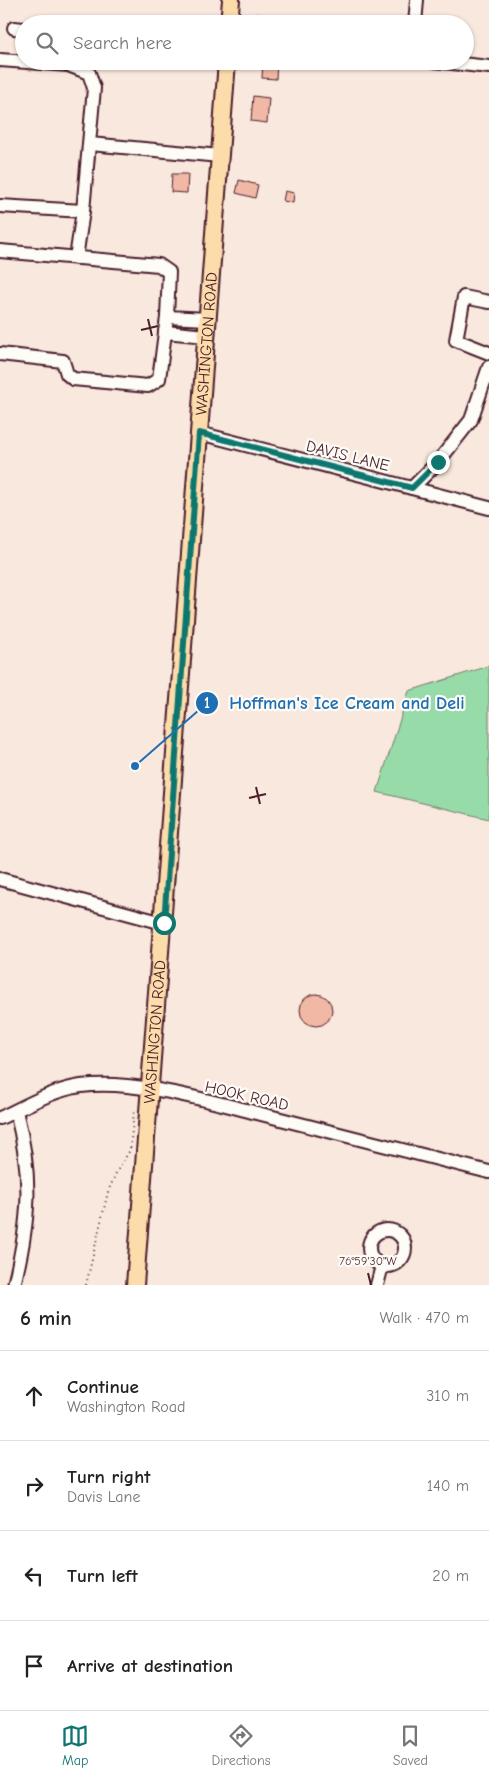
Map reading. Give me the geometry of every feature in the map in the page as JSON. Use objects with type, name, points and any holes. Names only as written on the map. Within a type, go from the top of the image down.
[{"type":"main road","points":[[230,15],[231,0]]},
{"type":"main road","name":"WASHINGTON ROAD","points":[[135,1285],[143,1089],[164,923],[226,70]]},
{"type":"street","points":[[416,15],[417,0]]},
{"type":"street","points":[[0,60],[15,61]]},
{"type":"street","points":[[474,65],[489,67]]},
{"type":"street","points":[[76,258],[83,211],[94,88],[89,73],[81,70]]},
{"type":"street","points":[[90,144],[220,156]]},
{"type":"street","points":[[0,206],[83,211]]},
{"type":"street","points":[[0,251],[159,265],[169,272],[167,317],[159,379],[148,386],[73,379],[67,374],[63,361],[0,354]]},
{"type":"street","points":[[489,302],[464,297],[456,340],[489,353]]},
{"type":"street","points":[[167,317],[207,327]]},
{"type":"street","points":[[165,332],[207,327]]},
{"type":"street","points":[[412,488],[438,462],[471,420],[489,367]]},
{"type":"street","name":"DAVIS LANE","points":[[199,433],[489,508]]},
{"type":"street","points":[[0,879],[164,923]]},
{"type":"street","name":"HOOK ROAD","points":[[0,1118],[56,1092],[80,1086],[110,1085],[143,1089],[236,1108],[489,1172]]},
{"type":"street","points":[[14,1285],[24,1244],[29,1194],[23,1139],[16,1111]]},
{"type":"street","points":[[378,1285],[382,1266]]},
{"type":"path","points":[[86,1285],[108,1192],[116,1173],[130,1150],[143,1089]]},
{"type":"green space","points":[[489,666],[489,819],[377,792],[409,691]]},
{"type":"building","points":[[262,70],[276,70],[276,79],[262,78]]},
{"type":"building","points":[[253,96],[269,98],[267,123],[251,121]]},
{"type":"building","points":[[172,174],[188,174],[187,193],[171,192]]},
{"type":"building","points":[[239,180],[258,185],[255,198],[236,193]]},
{"type":"building","points":[[285,191],[294,193],[293,203],[283,201]]},
{"type":"building","points":[[316,994],[327,999],[332,1010],[327,1021],[316,1026],[305,1021],[300,1010],[305,999]]},
{"type":"place","name":"Hoffman's Ice Cream and Deli","points":[[135,766]]},
{"type":"route","points":[[164,923],[199,433],[304,462],[412,488],[438,462]]}]
